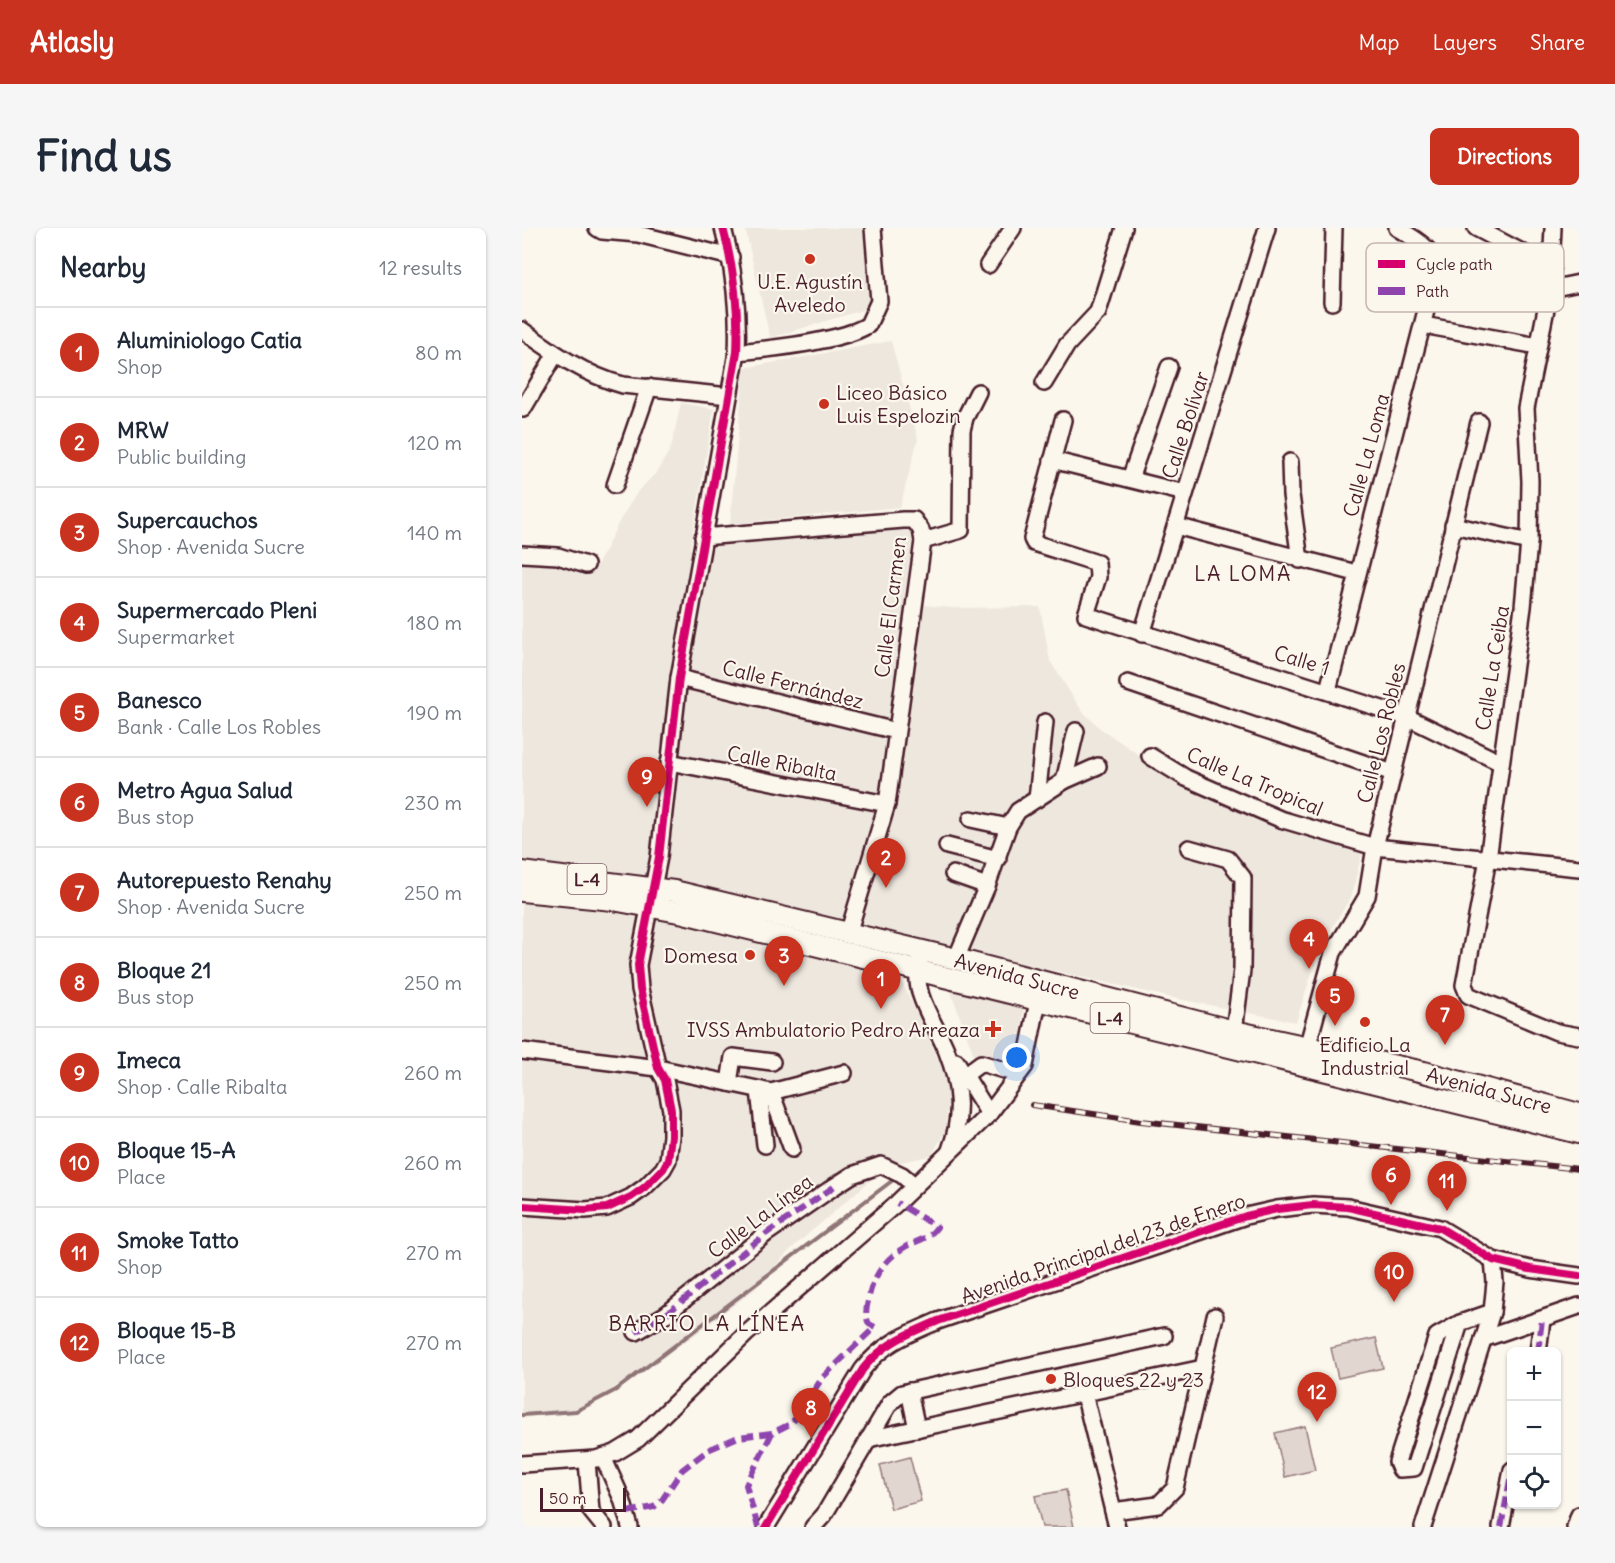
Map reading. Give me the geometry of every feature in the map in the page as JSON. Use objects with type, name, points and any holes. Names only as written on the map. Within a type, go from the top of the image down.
[{"type":"main road","name":"Avenida Sucre","points":[[522,872],[848,934],[1038,1001],[1305,1056],[1424,1072],[1579,1114]]},
{"type":"main road","name":"Avenida Sucre","points":[[522,891],[650,896],[920,961],[956,959],[1234,1031],[1305,1056],[1579,1133]]},
{"type":"street","points":[[597,228],[638,234],[731,257]]},
{"type":"street","points":[[522,1206],[585,1210],[607,1208],[631,1197],[656,1178],[668,1160],[672,1124],[667,1088],[658,1068],[639,977],[641,944],[659,857],[679,678],[737,352],[738,310],[731,257],[723,228]]},
{"type":"street","points":[[737,352],[784,347],[854,332],[868,325],[879,301],[873,228]]},
{"type":"street","points":[[988,265],[1013,228]]},
{"type":"street","points":[[1044,383],[1067,345],[1098,312],[1124,228]]},
{"type":"street","name":"Calle Bolívar","points":[[1142,634],[1267,228]]},
{"type":"street","points":[[1332,302],[1333,228]]},
{"type":"street","name":"Calle La Loma","points":[[1397,228],[1419,234]]},
{"type":"street","points":[[1476,228],[1504,243]]},
{"type":"street","name":"Calle La Ceiba","points":[[1553,228],[1553,243]]},
{"type":"street","points":[[1564,286],[1579,283]]},
{"type":"street","name":"Calle La Loma","points":[[1328,690],[1356,573],[1426,312]]},
{"type":"street","name":"Calle La Ceiba","points":[[1545,312],[1526,408],[1530,481],[1529,542],[1523,607],[1499,762],[1488,860],[1465,977],[1465,990],[1468,995],[1557,1032],[1579,1036]]},
{"type":"street","points":[[1423,325],[1538,346]]},
{"type":"street","points":[[522,330],[555,354],[608,381],[729,396]]},
{"type":"street","points":[[523,409],[555,354]]},
{"type":"street","points":[[1130,479],[1169,367]]},
{"type":"street","points":[[615,485],[649,387]]},
{"type":"street","points":[[923,541],[961,530],[963,430],[965,418],[978,393]]},
{"type":"street","points":[[1063,420],[1052,460],[1185,493]]},
{"type":"street","name":"Calle Los Robles","points":[[1305,1056],[1333,953],[1367,896],[1375,847],[1479,422]]},
{"type":"street","name":"Calle 1","points":[[1052,460],[1033,542],[1097,563],[1098,577],[1086,615],[1328,690],[1407,717],[1499,762]]},
{"type":"street","points":[[1290,462],[1291,495],[1300,560]]},
{"type":"street","name":"Calle El Carmen","points":[[703,537],[914,520],[921,530],[923,541],[887,804],[848,934]]},
{"type":"street","points":[[1453,525],[1529,542]]},
{"type":"street","points":[[1176,526],[1356,573]]},
{"type":"street","points":[[522,555],[558,556],[586,565]]},
{"type":"street","name":"Calle Fernández","points":[[679,678],[896,731]]},
{"type":"street","points":[[1128,683],[1393,773]]},
{"type":"street","points":[[1036,799],[1045,722]]},
{"type":"street","points":[[1064,781],[1076,731]]},
{"type":"street","name":"Calle La Tropical","points":[[1150,756],[1186,778],[1271,815],[1375,847],[1579,868]]},
{"type":"street","name":"Calle Ribalta","points":[[669,762],[887,804]]},
{"type":"street","points":[[956,959],[998,859],[1008,827],[1018,811],[1064,781],[1098,766]]},
{"type":"street","points":[[971,819],[1008,827]]},
{"type":"street","points":[[947,846],[998,859]]},
{"type":"street","points":[[1189,848],[1228,859],[1243,878],[1242,970],[1234,1031]]},
{"type":"street","points":[[953,874],[987,886]]},
{"type":"street","points":[[920,961],[916,980],[928,1015],[946,1050],[959,1090],[957,1126],[948,1152]]},
{"type":"street","points":[[522,1464],[587,1461],[603,1458],[638,1438],[746,1334],[897,1203],[984,1119],[1025,1066],[1038,1001]]},
{"type":"street","points":[[946,1050],[965,1075],[984,1119]]},
{"type":"street","points":[[522,1052],[658,1068],[765,1091],[844,1073]]},
{"type":"street","points":[[729,1083],[733,1057],[772,1062]]},
{"type":"street","points":[[965,1075],[981,1063],[1007,1071]]},
{"type":"street","points":[[765,1091],[765,1145]]},
{"type":"street","points":[[765,1091],[792,1149]]},
{"type":"street","points":[[959,1102],[964,1114],[984,1119]]},
{"type":"street","name":"Calle La Línea","points":[[636,1332],[665,1315],[767,1233],[852,1175],[881,1165],[902,1175],[914,1185]]},
{"type":"street","name":"Avenida Principal del 23 de Enero","points":[[766,1527],[873,1356],[893,1340],[938,1321],[1246,1216],[1277,1209],[1313,1205],[1347,1207],[1440,1228],[1493,1260],[1530,1269],[1579,1276]]},
{"type":"street","points":[[1423,1527],[1492,1312],[1495,1282],[1493,1260]]},
{"type":"street","points":[[1483,1339],[1579,1306]]},
{"type":"street","points":[[1460,1323],[1414,1468],[1405,1471],[1400,1469],[1397,1462],[1437,1336],[1460,1323],[1492,1312]]},
{"type":"street","points":[[1113,1510],[1158,1505],[1176,1488],[1215,1316]]},
{"type":"street","points":[[1539,1347],[1542,1320]]},
{"type":"street","points":[[813,1527],[823,1521],[890,1403],[909,1391],[1164,1336]]},
{"type":"street","points":[[868,1439],[1203,1368]]},
{"type":"street","points":[[909,1391],[917,1429]]},
{"type":"street","points":[[1084,1393],[1117,1527]]},
{"type":"street","points":[[603,1458],[622,1499],[630,1527]]},
{"type":"street","points":[[587,1461],[591,1519],[604,1527]]},
{"type":"street","points":[[1501,1527],[1507,1496]]},
{"type":"street","points":[[1575,1527],[1579,1515]]},
{"type":"shaded area","name":"U.E. Agustín Aveledo","points":[[745,228],[865,228],[872,290],[866,309],[770,338]]},
{"type":"shaded area","name":"Liceo Básico Luis Espelozin","points":[[891,341],[918,439],[900,507],[730,524],[744,368]]},
{"type":"shaded area","points":[[681,403],[714,409],[690,549],[838,525],[909,521],[912,543],[904,603],[952,608],[1040,607],[1050,661],[1082,711],[1100,728],[1158,768],[1363,850],[1351,897],[1320,947],[1296,1022],[1173,998],[663,881],[636,876],[522,866],[522,549],[598,564],[620,520],[638,491],[656,473],[671,448]]},
{"type":"shaded area","points":[[522,902],[657,918],[900,978],[950,1084],[945,1132],[931,1156],[895,1163],[866,1184],[791,1249],[755,1289],[696,1334],[606,1393],[585,1406],[567,1412],[522,1418]]},
{"type":"shaded area","name":"IVSS Ambulatorio Pedro Arreaza","points":[[946,979],[1025,999],[1017,1062],[975,1058]]},
{"type":"shaded area","points":[[1376,1338],[1383,1368],[1338,1378],[1331,1348]]},
{"type":"shaded area","points":[[1305,1426],[1315,1470],[1285,1477],[1275,1433]]},
{"type":"shaded area","points":[[910,1457],[921,1501],[891,1509],[880,1465]]},
{"type":"shaded area","points":[[1066,1490],[1074,1527],[1042,1527],[1035,1496]]},
{"type":"waterway","points":[[522,1415],[576,1411],[616,1390],[897,1177]]},
{"type":"railway","points":[[1032,1105],[1141,1121],[1579,1169]]},
{"type":"marked path","points":[[636,1332],[665,1315],[767,1233],[835,1186]]},
{"type":"marked path","points":[[627,1512],[654,1507],[662,1500],[682,1470],[708,1450],[738,1437],[772,1433],[792,1423],[823,1377],[875,1327],[869,1324],[866,1310],[871,1288],[882,1268],[898,1251],[926,1237],[937,1227],[897,1203]]},
{"type":"marked path","points":[[1539,1347],[1542,1320]]},
{"type":"marked path","points":[[758,1527],[746,1485],[772,1433]]},
{"type":"marked path","points":[[1501,1527],[1507,1496]]},
{"type":"cycle path","points":[[522,1206],[585,1210],[607,1208],[631,1197],[645,1187],[663,1169],[668,1160],[671,1110],[665,1080],[658,1068],[640,989],[638,965],[659,857],[679,678],[737,352],[735,290],[723,228]]},
{"type":"cycle path","points":[[766,1527],[863,1369],[888,1346],[938,1321],[1246,1216],[1277,1209],[1313,1205],[1348,1207],[1440,1228],[1493,1260],[1530,1269],[1579,1276]]},
{"type":"place","name":"U.E. Agustín Aveledo","points":[[810,259]]},
{"type":"place","name":"Liceo Básico Luis Espelozin","points":[[824,404]]},
{"type":"place","name":"Imeca","points":[[647,807]]},
{"type":"place","name":"MRW","points":[[886,888]]},
{"type":"place","name":"Domesa","points":[[750,955]]},
{"type":"place","name":"Supermercado Pleni","points":[[1309,969]]},
{"type":"place","name":"Supercauchos","points":[[784,986]]},
{"type":"place","name":"Aluminiologo Catia","points":[[881,1009]]},
{"type":"place","name":"Edificio La Industrial","points":[[1365,1022]]},
{"type":"place","name":"Banesco","points":[[1335,1026]]},
{"type":"place","name":"IVSS Ambulatorio Pedro Arreaza","points":[[993,1029]]},
{"type":"place","name":"Autorepuesto Renahy","points":[[1445,1045]]},
{"type":"place","name":"Metro Agua Salud","points":[[1391,1205]]},
{"type":"place","name":"Smoke Tatto","points":[[1447,1211]]},
{"type":"place","name":"Bloque 15-A","points":[[1394,1302]]},
{"type":"place","name":"Bloques 22 y 23","points":[[1051,1379]]},
{"type":"place","name":"Bloque 15-B","points":[[1317,1422]]},
{"type":"place","name":"Bloque 21","points":[[811,1438]]},
{"type":"district","name":"LA LOMA","points":[[1243,573]]},
{"type":"district","name":"BARRIO LA LÍNEA","points":[[707,1323]]}]
